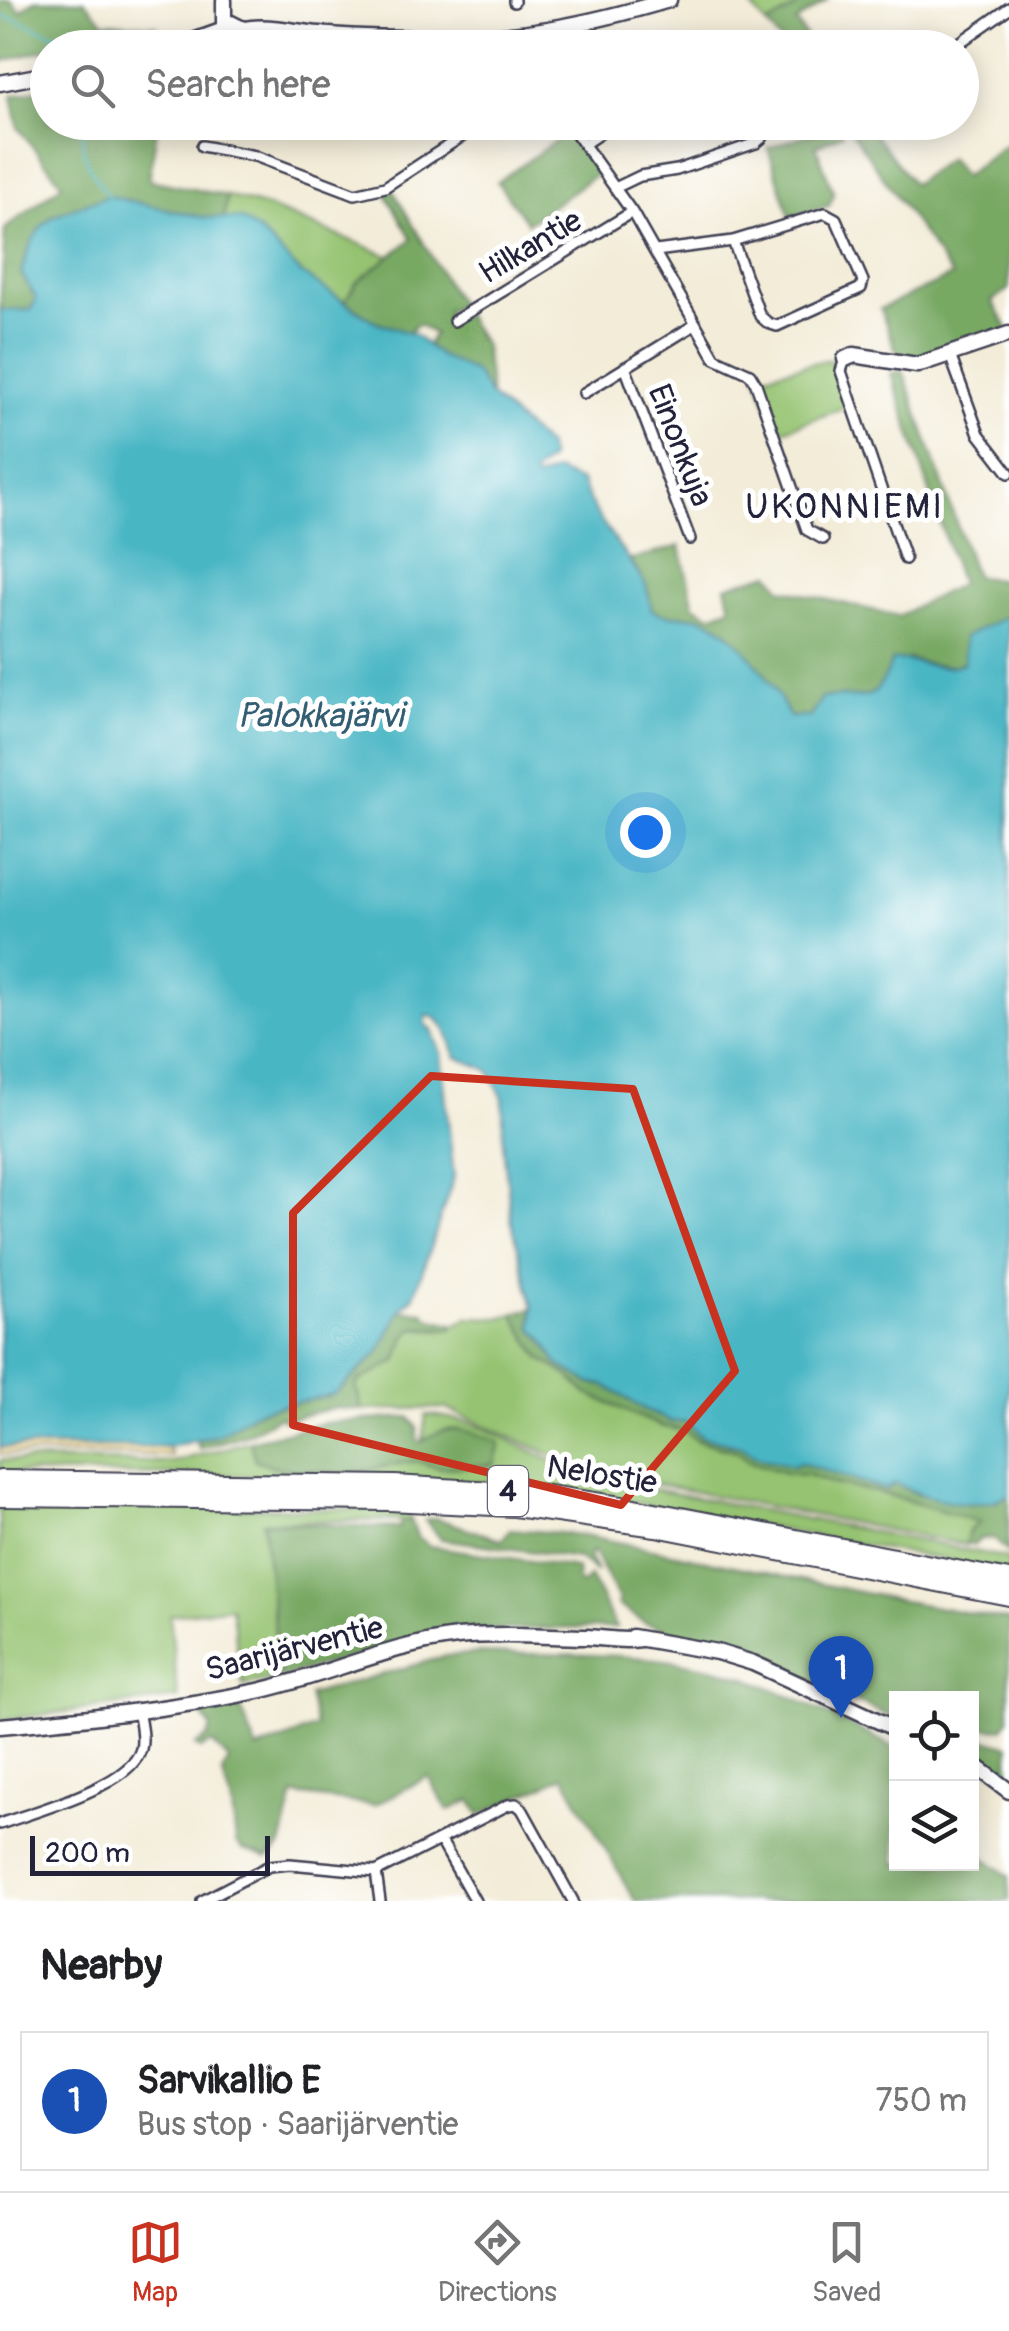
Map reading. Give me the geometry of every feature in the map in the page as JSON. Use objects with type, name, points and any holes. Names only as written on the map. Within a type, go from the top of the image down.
[{"type":"highway","name":"Nelostie","points":[[0,1480],[428,1486],[541,1494],[591,1500],[1009,1580]]},
{"type":"highway","name":"Nelostie","points":[[0,1496],[388,1501],[516,1507],[656,1527],[1009,1596]]},
{"type":"main road","points":[[224,0],[231,30]]},
{"type":"main road","points":[[232,0],[232,30]]},
{"type":"main road","points":[[564,30],[669,0]]},
{"type":"main road","points":[[250,30],[262,26],[282,30]]},
{"type":"main road","points":[[0,83],[30,77]]},
{"type":"main road","points":[[846,359],[854,355],[917,364],[1009,334]]},
{"type":"main road","name":"Saarijärventie","points":[[0,1726],[257,1691],[447,1639],[490,1635],[602,1638],[620,1642],[640,1639],[717,1652],[753,1663],[889,1727]]},
{"type":"main road","points":[[979,1770],[1009,1790]]},
{"type":"street","points":[[978,30],[1009,8]]},
{"type":"street","points":[[202,146],[254,156],[344,192],[367,194],[385,187],[457,140]]},
{"type":"street","points":[[581,140],[656,251],[715,358],[750,374],[807,530],[823,539]]},
{"type":"street","points":[[584,144],[590,140]]},
{"type":"street","points":[[615,188],[640,176],[678,170],[761,140]]},
{"type":"street","name":"Hilkantie","points":[[454,321],[632,212]]},
{"type":"street","points":[[656,251],[733,240],[824,213],[836,218],[863,281],[861,288],[778,326],[768,323],[760,316],[733,240]]},
{"type":"street","points":[[584,392],[696,324]]},
{"type":"street","points":[[950,355],[978,434],[1009,472]]},
{"type":"street","points":[[846,359],[841,370],[905,559]]},
{"type":"street","name":"Einonkuja","points":[[626,367],[690,540]]},
{"type":"street","points":[[0,1824],[66,1803],[128,1768],[142,1746],[138,1710]]},
{"type":"street","points":[[202,1901],[269,1866],[290,1864],[376,1872],[516,1804],[573,1901]]},
{"type":"street","points":[[441,1841],[475,1901]]},
{"type":"street","points":[[376,1872],[380,1901]]},
{"type":"highlighted area","points":[[431,1076],[633,1089],[735,1371],[621,1505],[293,1425],[293,1213]]},
{"type":"green space","points":[[0,0],[11,0],[21,11],[35,0],[84,0],[104,22],[156,26],[152,30],[30,30],[30,54],[0,62]]},
{"type":"green space","points":[[746,0],[800,0],[795,8],[767,25]]},
{"type":"green space","points":[[800,0],[827,0],[796,22],[801,30],[771,30],[767,25],[795,8]]},
{"type":"green space","points":[[30,91],[30,140],[155,140],[149,180],[227,196],[224,218],[202,217],[108,196],[52,216],[27,252],[21,273],[36,298],[31,310],[0,310],[5,229],[62,184],[18,128],[12,95]]},
{"type":"green space","points":[[557,140],[578,140],[600,172],[527,223],[497,182]]},
{"type":"green space","points":[[791,140],[829,140],[816,146],[834,194],[829,206],[790,217],[768,148]]},
{"type":"green space","points":[[857,140],[879,140],[913,184],[949,158],[963,177],[1009,142],[1009,289],[992,301],[1009,330],[915,359],[899,358],[880,309],[952,276]]},
{"type":"green space","points":[[391,187],[459,304],[446,312],[451,320],[464,313],[484,346],[491,397],[475,372],[440,356],[427,345],[434,334],[418,324],[408,333],[374,321],[345,301],[356,283],[412,239],[384,191]]},
{"type":"green space","points":[[227,196],[267,207],[390,256],[356,283],[345,301],[304,275],[257,230],[224,218]]},
{"type":"green space","points":[[826,360],[839,361],[837,370],[847,407],[778,432],[757,376]]},
{"type":"green space","points":[[903,371],[975,576],[1009,582],[1009,615],[961,663],[932,665],[908,659],[887,683],[872,693],[842,696],[810,717],[790,717],[764,674],[726,632],[699,617],[652,610],[646,585],[630,560],[680,546],[694,605],[711,615],[731,607],[726,586],[770,573],[782,589],[898,616],[960,584],[891,373]]},
{"type":"green space","points":[[533,1308],[532,1328],[558,1364],[671,1422],[685,1421],[702,1437],[742,1446],[757,1457],[793,1466],[801,1463],[895,1483],[916,1494],[998,1501],[1009,1495],[1008,1552],[993,1538],[980,1539],[974,1545],[966,1543],[969,1531],[980,1522],[885,1494],[750,1462],[737,1451],[698,1441],[685,1431],[661,1426],[586,1393],[570,1377],[540,1358],[513,1314]]},
{"type":"green space","points":[[400,1310],[424,1312],[428,1318],[453,1324],[453,1329],[414,1328],[405,1338],[397,1361],[359,1381],[356,1386],[362,1410],[335,1408],[283,1420],[280,1416],[248,1434],[199,1449],[197,1441],[219,1435],[257,1411],[335,1394],[379,1352]]},
{"type":"green space","points":[[513,1314],[540,1358],[570,1377],[586,1393],[617,1407],[661,1426],[685,1431],[698,1441],[737,1451],[750,1462],[981,1522],[969,1531],[966,1545],[588,1471],[445,1408],[362,1410],[356,1386],[359,1381],[397,1361],[405,1338],[414,1328],[442,1329],[467,1317],[499,1318]]},
{"type":"green space","points":[[426,1415],[470,1423],[595,1478],[1009,1558],[1009,1572],[548,1487],[348,1477],[0,1473],[0,1460],[174,1462],[250,1441],[256,1460],[278,1468],[349,1473],[415,1461],[441,1468],[494,1464],[422,1442]]},
{"type":"green space","points":[[409,1417],[417,1427],[417,1440],[422,1442],[451,1429],[500,1443],[494,1465],[441,1468],[415,1461],[349,1473],[278,1468],[255,1460],[250,1441],[324,1423]]},
{"type":"green space","points":[[0,1504],[409,1510],[411,1520],[263,1522],[280,1678],[243,1686],[231,1607],[170,1615],[178,1698],[0,1720]]},
{"type":"green space","points":[[435,1518],[502,1540],[510,1529],[584,1535],[1009,1620],[1009,1719],[1002,1729],[979,1727],[979,1691],[889,1691],[889,1716],[749,1653],[645,1623],[617,1604],[619,1600],[593,1551],[589,1556],[597,1572],[578,1558],[441,1539],[425,1520]]},
{"type":"green space","points":[[411,1520],[417,1536],[430,1546],[577,1568],[578,1583],[583,1584],[590,1576],[616,1628],[442,1630],[280,1678],[263,1522],[399,1528],[401,1521]]},
{"type":"green space","points":[[481,1653],[650,1658],[717,1669],[805,1703],[889,1745],[889,1871],[979,1871],[979,1854],[1009,1876],[1009,1901],[635,1901],[564,1776],[480,1815],[471,1800],[448,1811],[428,1777],[375,1805],[294,1795],[281,1846],[268,1858],[243,1850],[236,1842],[231,1799],[222,1773],[229,1760],[212,1743],[201,1749],[195,1746],[208,1737],[211,1727],[198,1710],[238,1707],[257,1750],[316,1727],[309,1695],[446,1656]]},
{"type":"green space","points":[[979,1737],[1009,1746],[1009,1781],[979,1760]]},
{"type":"sand","points":[[0,1447],[168,1447],[171,1455],[0,1454]]},
{"type":"water","name":"Palokkajärvi","points":[[108,196],[202,217],[241,219],[260,232],[301,273],[374,321],[415,335],[440,356],[475,372],[491,397],[546,445],[550,459],[533,474],[536,479],[556,471],[581,482],[594,510],[646,585],[652,610],[699,617],[726,632],[764,674],[790,717],[810,717],[822,698],[873,693],[892,660],[944,667],[964,663],[964,637],[1009,615],[1009,1495],[982,1503],[952,1502],[895,1483],[888,1489],[878,1488],[801,1463],[793,1466],[757,1457],[741,1446],[702,1437],[685,1421],[672,1422],[647,1411],[558,1364],[532,1328],[533,1308],[511,1219],[503,1144],[503,1098],[488,1070],[456,1057],[442,1025],[426,1016],[426,1025],[441,1053],[454,1177],[414,1296],[400,1310],[379,1352],[335,1394],[257,1411],[219,1435],[168,1447],[0,1447],[0,310],[31,310],[36,298],[21,273],[41,227],[61,213]]},
{"type":"waterway","points":[[0,15],[43,30]]},
{"type":"waterway","points":[[82,140],[91,170],[108,196]]},
{"type":"place","name":"Sarvikallio E","points":[[841,1718]]},
{"type":"district","name":"UKONNIEMI","points":[[845,506]]}]
